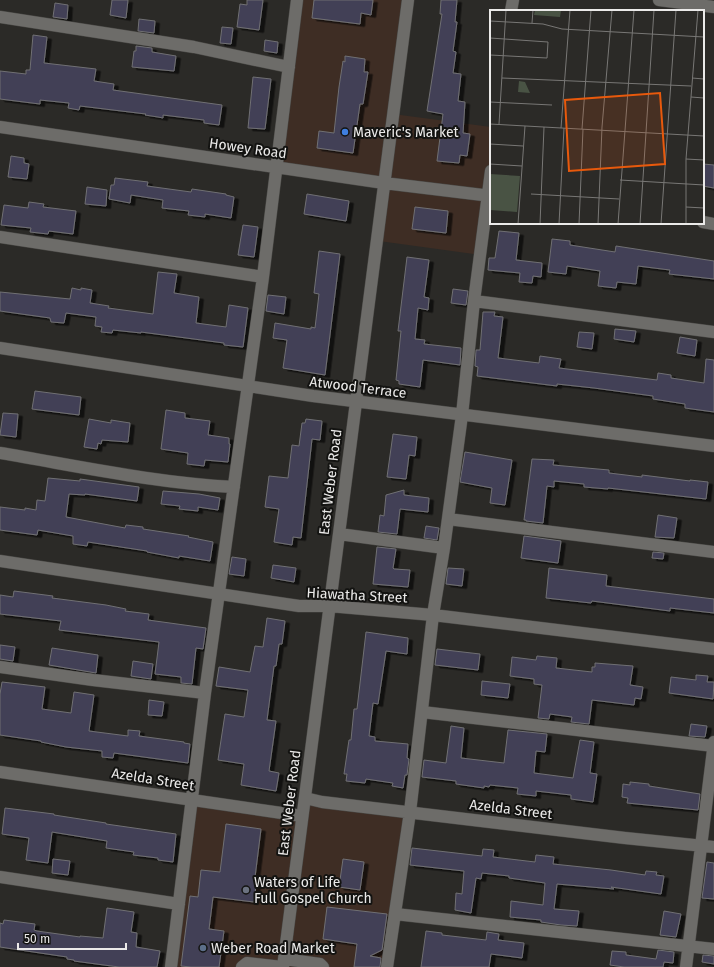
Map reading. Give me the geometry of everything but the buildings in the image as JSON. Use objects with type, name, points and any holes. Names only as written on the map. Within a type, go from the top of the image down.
[{"type":"street","points":[[171,967],[205,693],[263,277],[297,0]]},
{"type":"street","name":"East Weber Road","points":[[283,964],[408,0]]},
{"type":"street","points":[[511,10],[513,0]]},
{"type":"street","points":[[659,0],[714,7]]},
{"type":"street","points":[[0,17],[194,47],[289,67]]},
{"type":"street","name":"Howey Road","points":[[0,127],[384,183],[489,196]]},
{"type":"street","points":[[387,967],[410,812],[433,615],[444,548],[462,415],[474,301],[490,184]]},
{"type":"street","points":[[704,222],[714,224]]},
{"type":"street","points":[[0,237],[263,277]]},
{"type":"street","points":[[474,301],[714,332]]},
{"type":"street","name":"Atwood Terrace","points":[[0,348],[356,401],[714,446]]},
{"type":"street","points":[[0,454],[122,475],[203,486],[234,487]]},
{"type":"street","points":[[448,519],[714,552]]},
{"type":"street","points":[[339,534],[444,548]]},
{"type":"street","name":"Hiawatha Street","points":[[0,561],[299,606],[329,606],[433,615],[714,649]]},
{"type":"street","points":[[0,667],[205,693]]},
{"type":"street","points":[[422,712],[714,744],[686,967]]},
{"type":"street","name":"Azelda Street","points":[[0,772],[302,816]]},
{"type":"street","name":"Azelda Street","points":[[305,798],[322,802],[714,847]]},
{"type":"street","points":[[0,877],[179,904]]},
{"type":"street","points":[[394,914],[714,949]]},
{"type":"street","points":[[242,967],[247,962],[320,964],[323,967]]},
{"type":"shaded area","points":[[296,0],[408,0],[393,114],[490,127],[490,188],[481,255],[379,241],[387,182],[274,167]]},
{"type":"shaded area","points":[[306,795],[410,810],[391,967],[170,967],[193,798],[301,816]]},
{"type":"place","name":"Maveric's Market","points":[[345,132]]},
{"type":"place","name":"Waters of Life Full Gospel Church","points":[[246,890]]},
{"type":"place","name":"Weber Road Market","points":[[203,948]]}]
